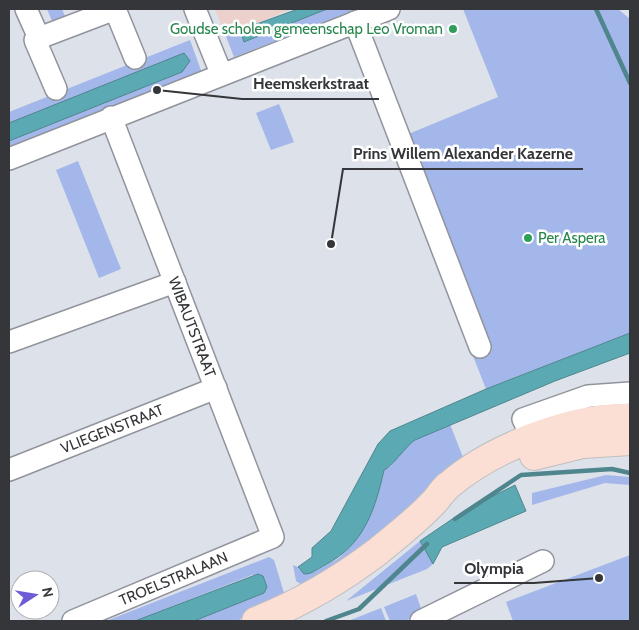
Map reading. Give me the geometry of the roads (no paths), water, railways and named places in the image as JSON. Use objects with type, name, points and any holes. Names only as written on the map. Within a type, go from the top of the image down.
[{"type":"main road","points":[[256,621],[311,596],[376,552],[431,505],[452,496],[536,446],[590,421],[630,418]]},
{"type":"main road","points":[[536,446],[630,441]]},
{"type":"street","points":[[26,9],[39,38]]},
{"type":"street","points":[[56,89],[35,40],[39,38],[115,9],[134,58]]},
{"type":"street","points":[[195,9],[221,74]]},
{"type":"street","points":[[9,159],[111,117],[389,9]]},
{"type":"street","points":[[355,22],[480,347]]},
{"type":"street","name":"WIBAUTSTRAAT","points":[[111,117],[274,537]]},
{"type":"street","points":[[9,342],[175,282]]},
{"type":"street","name":"VLIEGENSTRAAT","points":[[9,470],[216,388]]},
{"type":"street","points":[[536,446],[523,419],[588,396],[630,393]]},
{"type":"street","name":"TROELSTRALAAN","points":[[73,621],[274,537]]},
{"type":"street","points":[[421,621],[542,562]]},
{"type":"waterway","points":[[596,9],[630,83]]},
{"type":"waterway","points":[[455,519],[521,475],[612,469],[630,473]]},
{"type":"waterway","points":[[326,621],[359,609],[427,544]]},
{"type":"place","name":"Goudse scholen gemeenschap Leo Vroman","points":[[453,29]]},
{"type":"place","name":"Heemskerkstraat","points":[[157,90]]},
{"type":"place","name":"Per Aspera","points":[[528,238]]},
{"type":"place","name":"Prins Willem Alexander Kazerne","points":[[331,244]]},
{"type":"place","name":"Olympia","points":[[599,578]]}]
